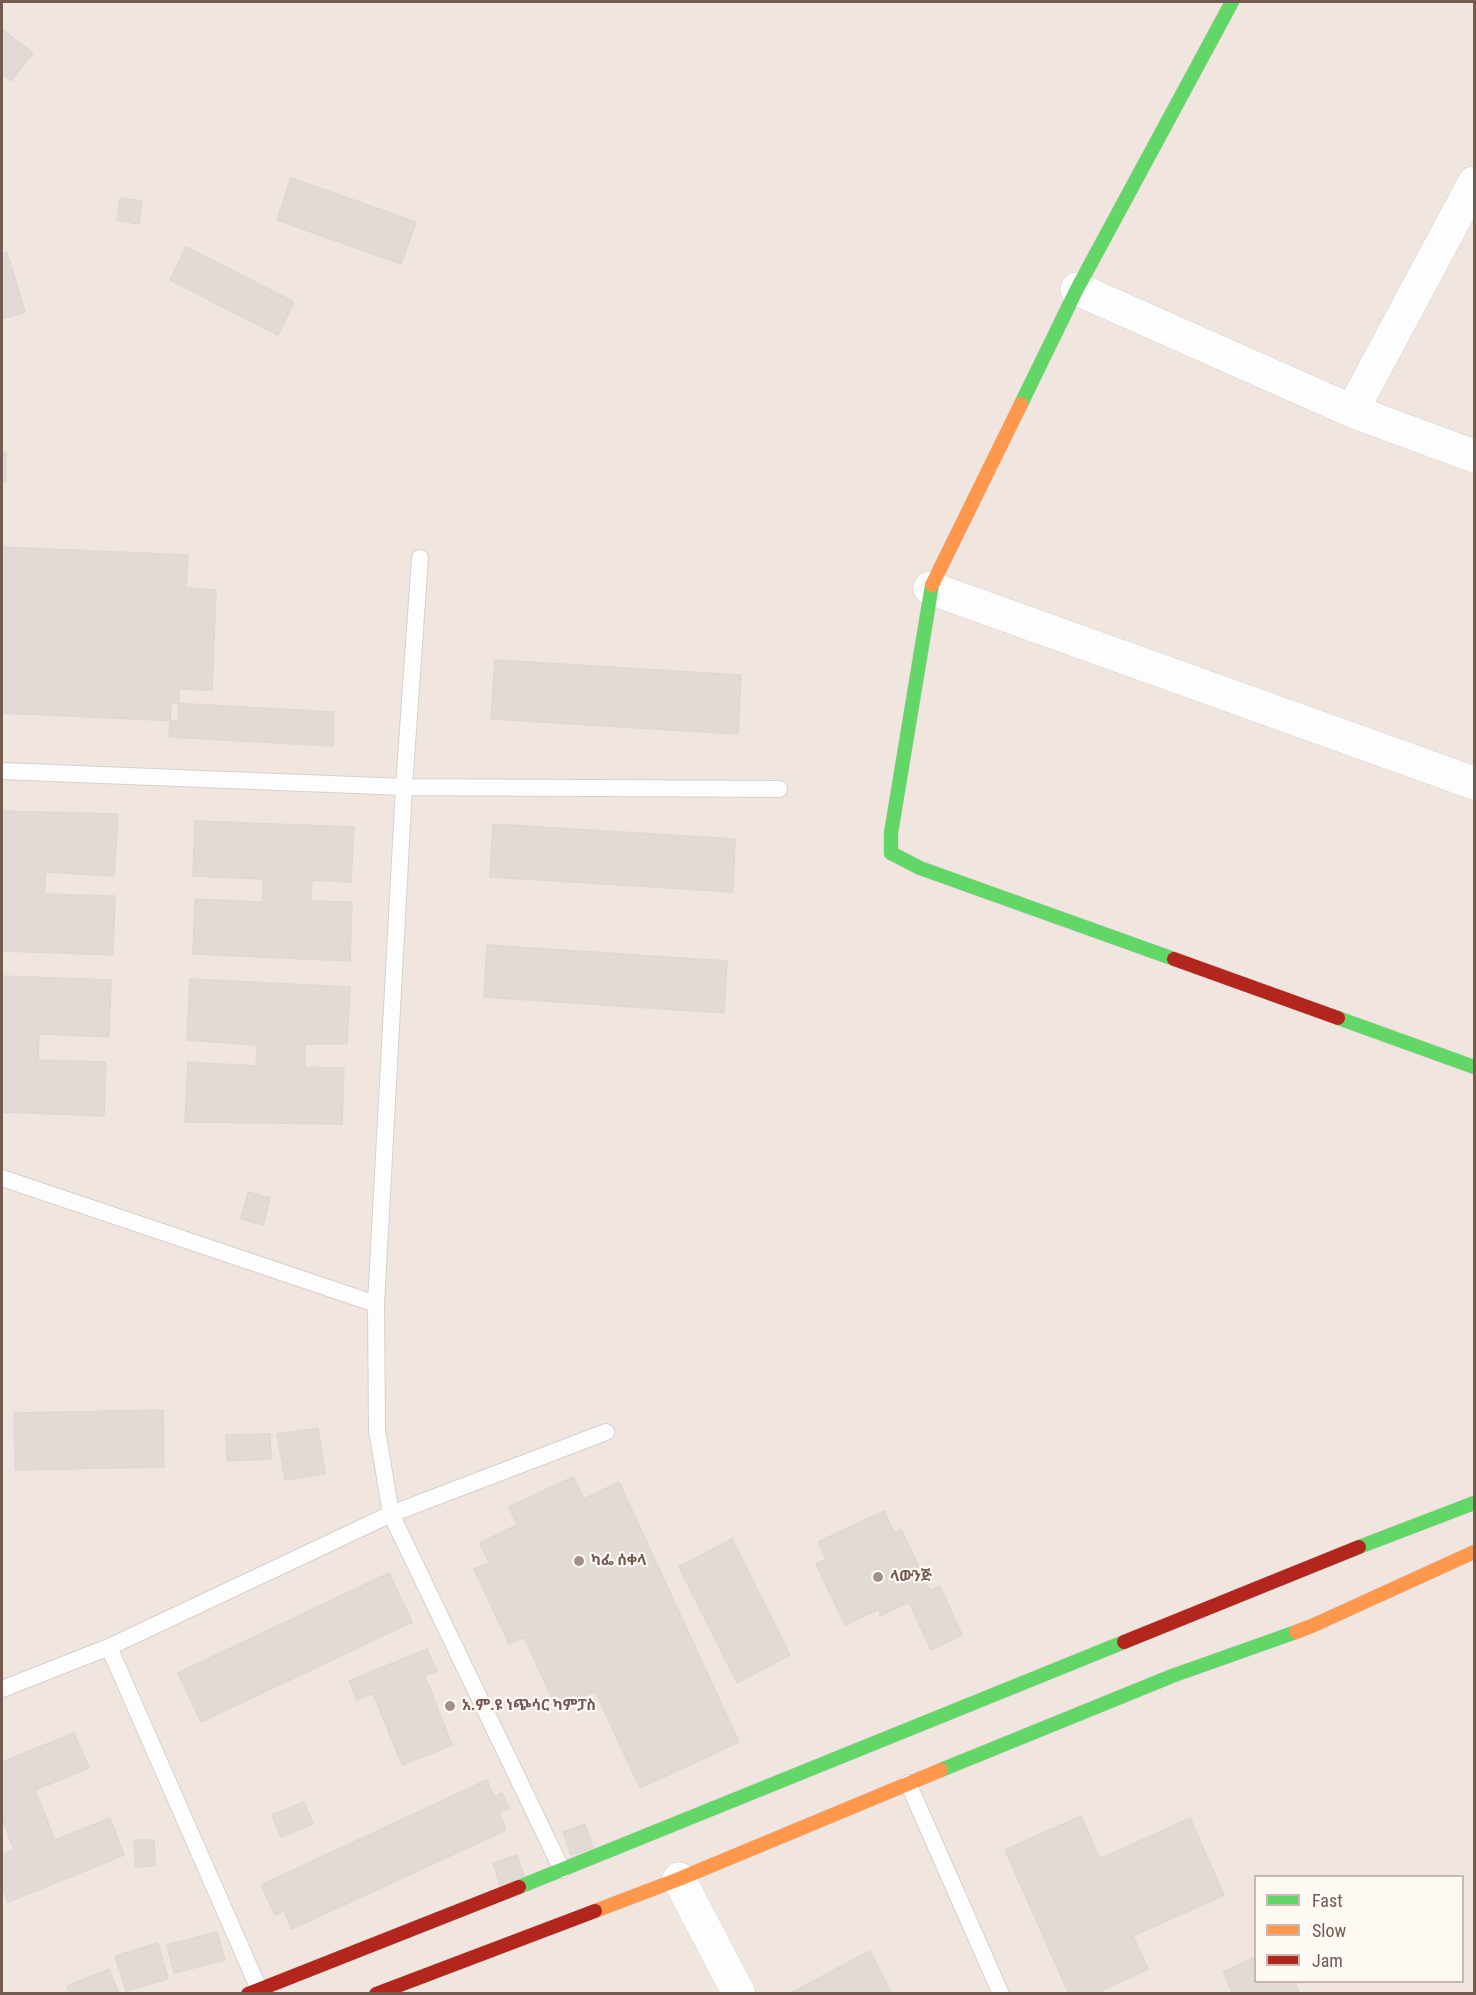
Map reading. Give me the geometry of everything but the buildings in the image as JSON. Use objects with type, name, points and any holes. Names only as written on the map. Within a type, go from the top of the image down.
[{"type":"main road","points":[[1232,2],[1077,289],[930,588],[891,832],[891,853],[920,868],[1474,1067]]},
{"type":"main road","points":[[253,1991],[562,1870],[1288,1575],[1474,1503]]},
{"type":"main road","points":[[376,1994],[679,1879],[1172,1676],[1314,1624],[1474,1552]]},
{"type":"street","points":[[1352,411],[1474,183]]},
{"type":"street","points":[[1077,289],[1352,411],[1474,456]]},
{"type":"street","points":[[930,588],[1474,783]]},
{"type":"street","points":[[679,1879],[740,1994]]},
{"type":"lane","points":[[420,558],[404,787],[376,1304],[377,1430],[391,1514],[562,1870]]},
{"type":"lane","points":[[2,771],[404,787],[779,789]]},
{"type":"lane","points":[[2,1178],[376,1304]]},
{"type":"lane","points":[[2,1689],[109,1647],[391,1514],[606,1432]]},
{"type":"lane","points":[[109,1647],[253,1991]]},
{"type":"lane","points":[[908,1783],[1000,1994]]},
{"type":"shaded area","points":[[2,2],[1474,2],[1474,1993],[2,1994]]},
{"type":"traffic: fast","points":[[1021,404],[1077,289],[1232,2]]},
{"type":"traffic: fast","points":[[932,585],[891,833],[891,853],[920,868],[1174,959]]},
{"type":"traffic: fast","points":[[1338,1018],[1474,1067]]},
{"type":"traffic: fast","points":[[1359,1547],[1474,1503]]},
{"type":"traffic: fast","points":[[941,1770],[1172,1676],[1296,1632]]},
{"type":"traffic: fast","points":[[519,1887],[1124,1642]]},
{"type":"traffic: slow","points":[[932,585],[1021,404]]},
{"type":"traffic: slow","points":[[1296,1632],[1474,1552]]},
{"type":"traffic: slow","points":[[595,1911],[679,1879],[941,1770]]},
{"type":"traffic: jam","points":[[1174,959],[1338,1018]]},
{"type":"traffic: jam","points":[[1124,1642],[1359,1547]]},
{"type":"traffic: jam","points":[[248,1994],[519,1887]]},
{"type":"traffic: jam","points":[[376,1994],[595,1911]]},
{"type":"place","name":"ካፌ ሰቀላ","points":[[579,1561]]},
{"type":"place","name":"ላውንጅ","points":[[878,1577]]},
{"type":"place","name":"አ.ም.ዩ ነጭሳር ካምፓስ","points":[[450,1706]]}]
